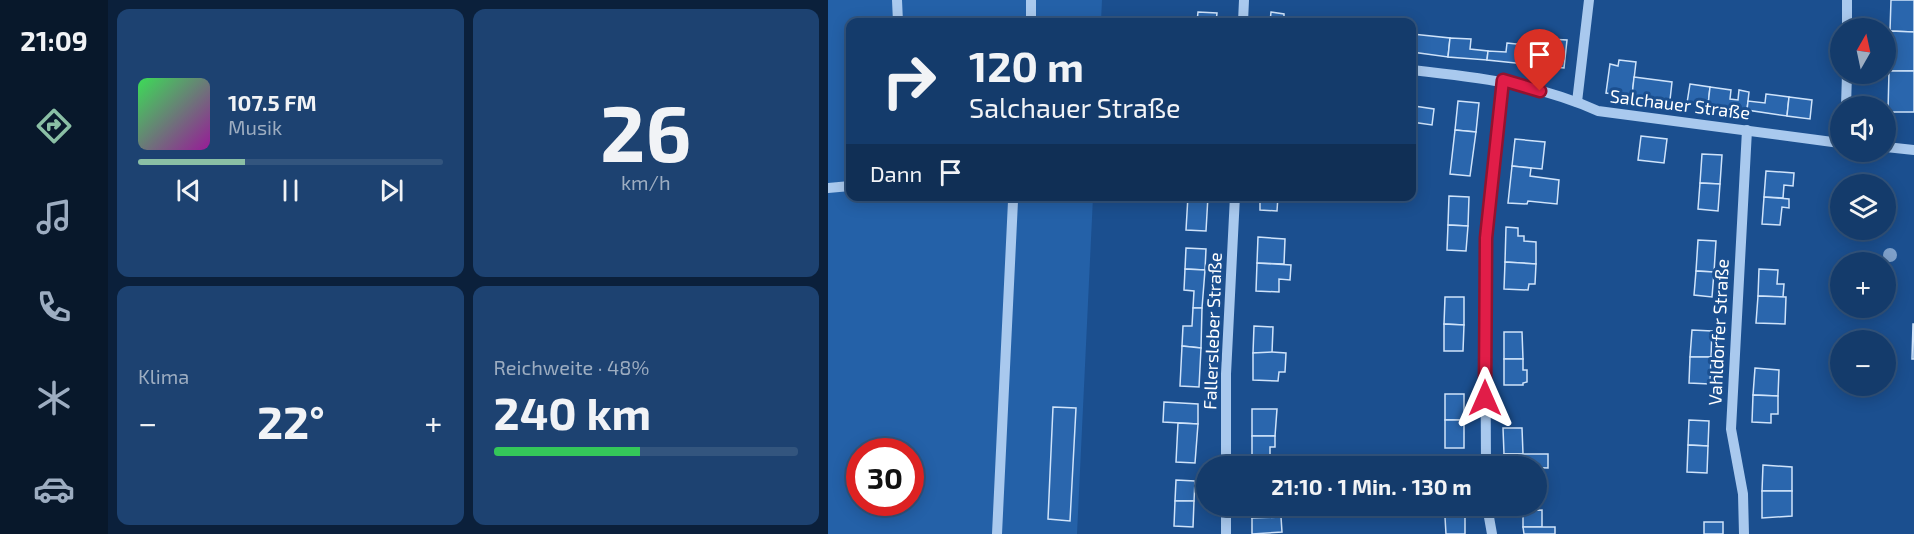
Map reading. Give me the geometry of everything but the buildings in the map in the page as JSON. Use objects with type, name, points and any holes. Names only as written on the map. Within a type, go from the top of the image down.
[{"type":"street","points":[[897,0],[898,18]]},
{"type":"street","points":[[1030,18],[1031,0]]},
{"type":"street","points":[[1243,18],[1244,0]]},
{"type":"street","points":[[1577,102],[1589,0]]},
{"type":"street","points":[[1847,0],[1847,18]]},
{"type":"street","name":"Salchauer Straße","points":[[1416,70],[1503,80],[1577,102],[1598,111],[1830,142]]},
{"type":"street","points":[[1486,456],[1485,261],[1503,80]]},
{"type":"street","name":"Vahldorfer Straße","points":[[1744,534],[1743,494],[1731,429],[1747,130]]},
{"type":"street","points":[[1896,148],[1914,150]]},
{"type":"street","points":[[828,188],[846,186]]},
{"type":"street","points":[[997,534],[1013,201]]},
{"type":"street","name":"Fallersleber Straße","points":[[1226,456],[1226,374],[1235,201]]},
{"type":"street","points":[[1226,516],[1226,534]]},
{"type":"street","points":[[1489,516],[1492,534]]},
{"type":"shaded area","points":[[828,0],[1102,0],[1101,18],[846,18],[846,201],[1093,201],[1077,534],[828,534]]},
{"type":"route","points":[[1485,398],[1487,217],[1503,80],[1540,91]]}]
